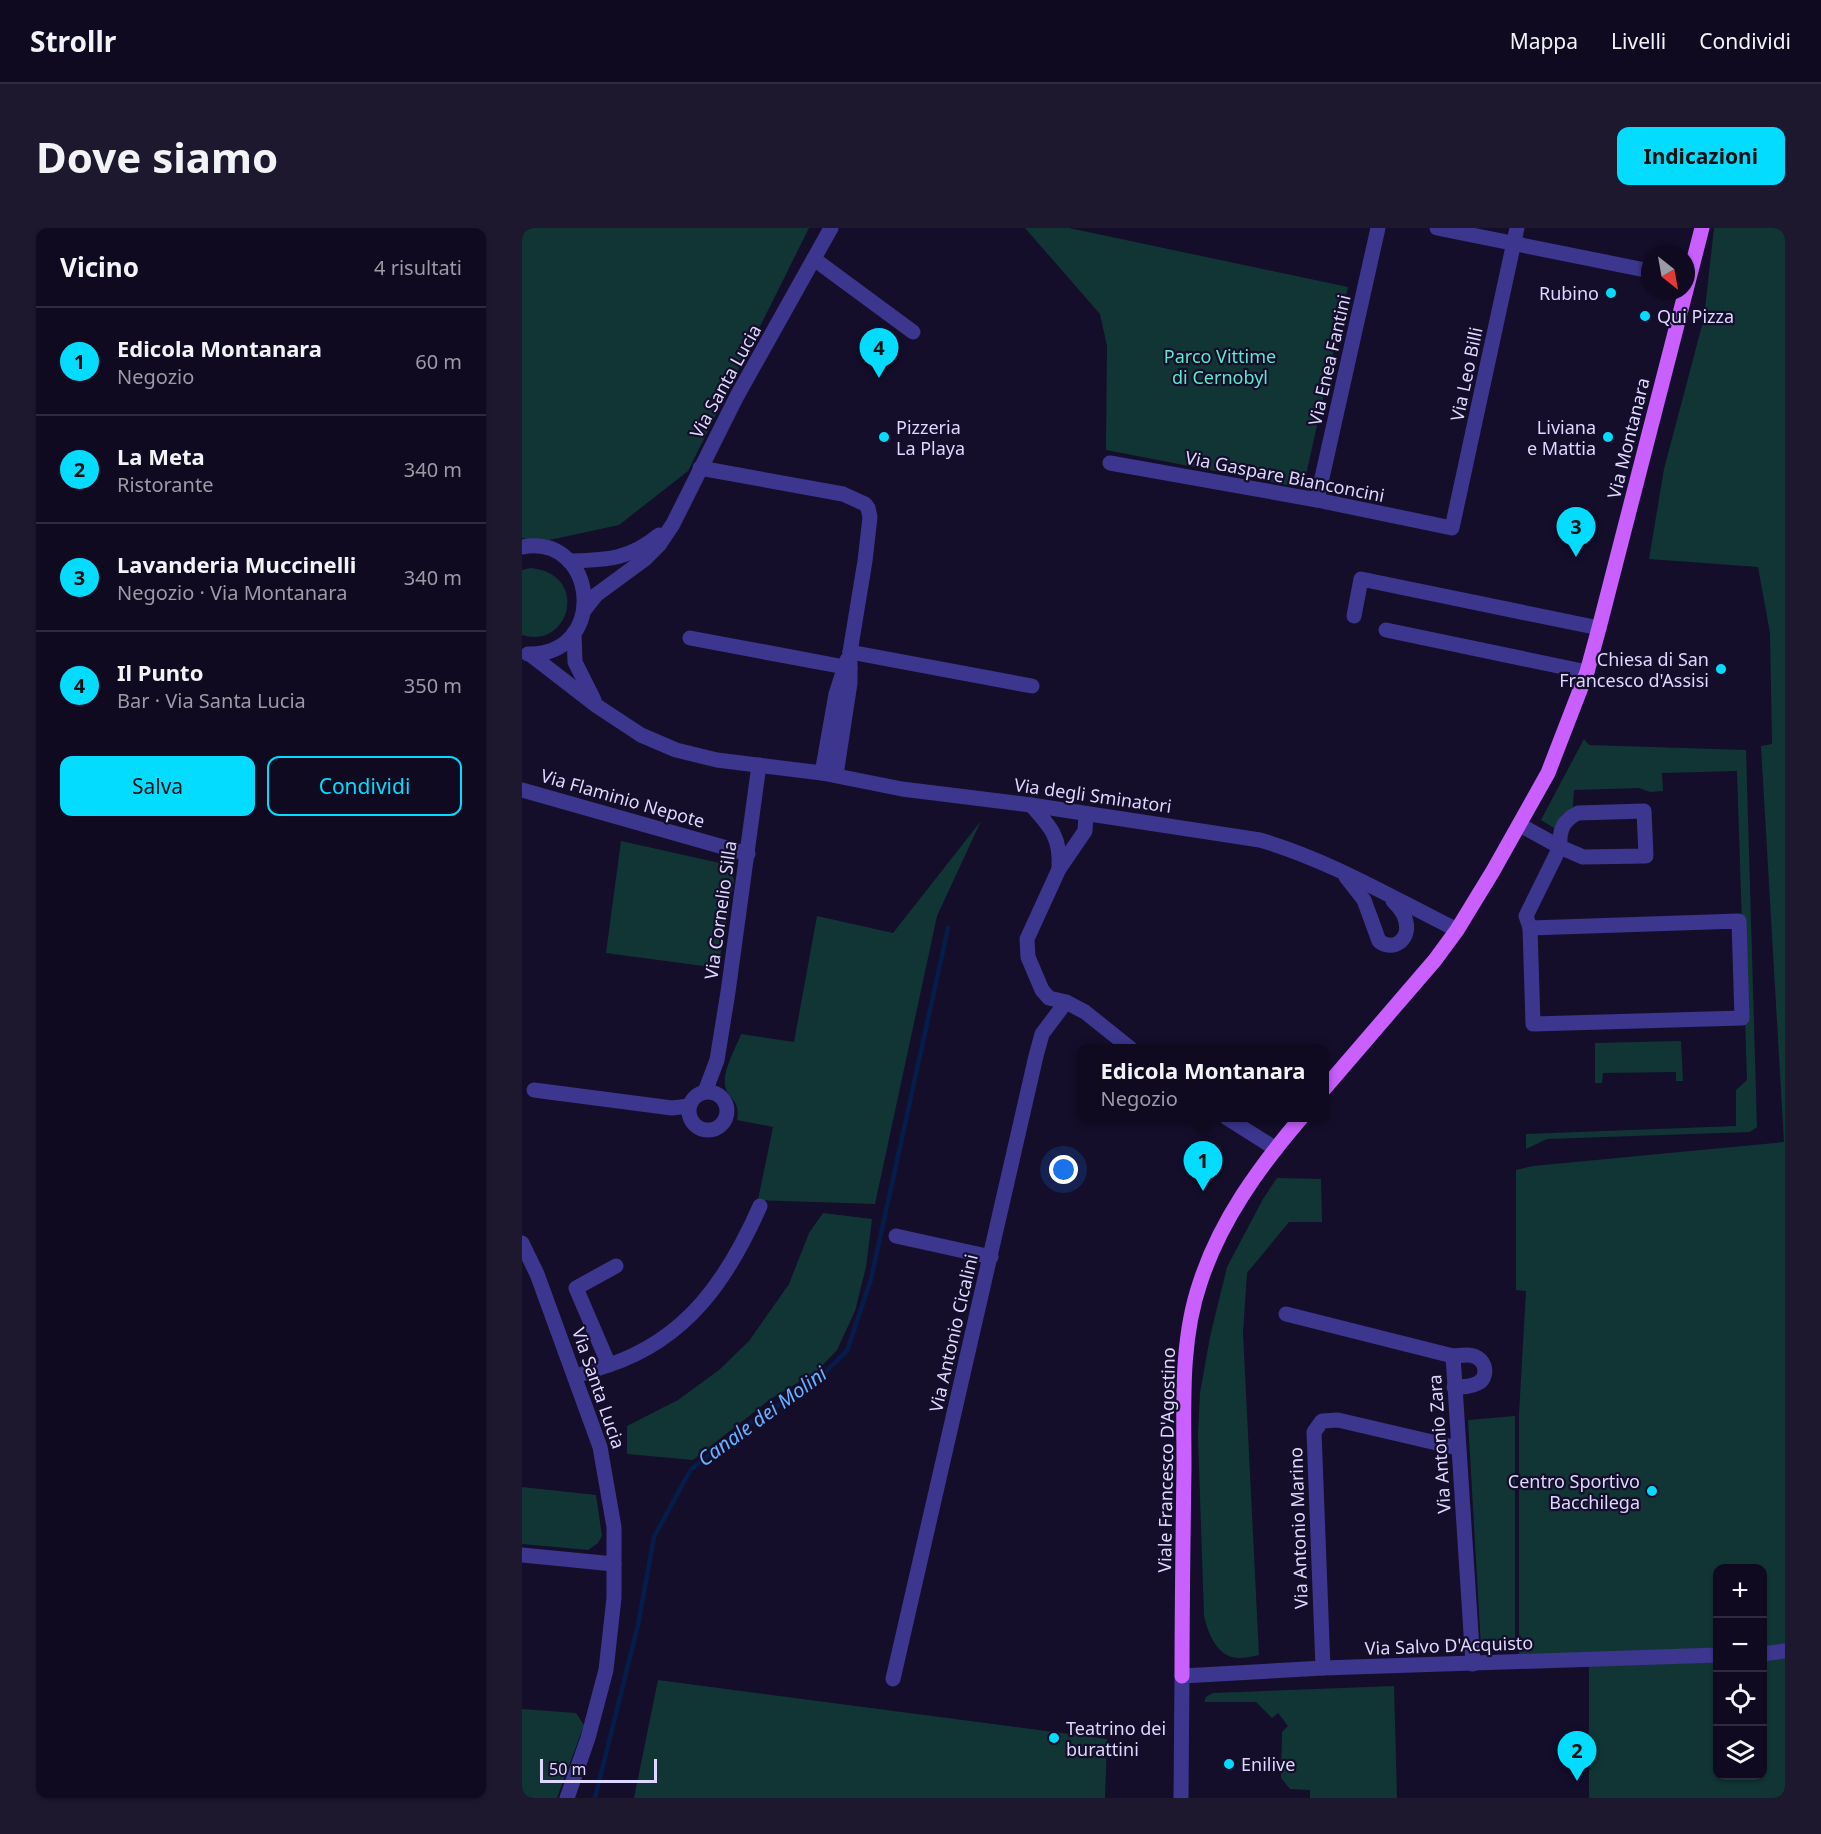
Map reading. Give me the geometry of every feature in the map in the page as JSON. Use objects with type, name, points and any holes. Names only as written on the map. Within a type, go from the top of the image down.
[{"type":"main road","name":"Via Montanara","points":[[1695,254],[1702,228]]},
{"type":"main road","name":"Via Montanara","points":[[1520,825],[1548,773],[1587,672],[1683,300]]},
{"type":"main road","points":[[1329,1083],[1435,960],[1457,930],[1520,825]]},
{"type":"main road","name":"Viale Francesco D'Agostino","points":[[1182,1676],[1184,1388],[1190,1320],[1199,1284],[1218,1236],[1239,1199],[1298,1122]]},
{"type":"street","name":"Via Santa Lucia","points":[[527,654],[548,652],[562,645],[574,633],[585,609],[596,595],[645,559],[659,545],[673,524],[737,396],[831,228]]},
{"type":"street","name":"Via Enea Fantini","points":[[1317,500],[1378,228]]},
{"type":"street","points":[[1437,228],[1641,269]]},
{"type":"street","name":"Via Leo Billi","points":[[1452,528],[1517,228]]},
{"type":"street","points":[[814,259],[913,332]]},
{"type":"street","name":"Via Gaspare Bianconcini","points":[[1110,463],[1317,500],[1452,528]]},
{"type":"street","points":[[700,468],[843,494],[866,504],[870,517],[865,561],[829,774]]},
{"type":"street","name":"Via Santa Lucia","points":[[523,546],[542,547],[570,561],[601,561],[631,553],[656,538],[673,524]]},
{"type":"street","points":[[570,561],[580,576],[585,592],[585,609]]},
{"type":"street","points":[[1354,616],[1361,579],[1599,628]]},
{"type":"street","points":[[1386,630],[1587,672]]},
{"type":"street","points":[[574,633],[575,662],[597,706]]},
{"type":"street","points":[[690,638],[848,662],[1032,686]]},
{"type":"street","name":"Via degli Sminatori","points":[[527,654],[597,706],[641,735],[676,750],[717,760],[829,774],[902,789],[1031,805],[1260,840],[1279,845],[1340,870],[1457,930]]},
{"type":"street","name":"Via Cornelio Silla","points":[[689,1111],[695,1097],[711,1093],[748,854],[759,765]]},
{"type":"street","name":"Via Flaminio Nepote","points":[[522,790],[748,854]]},
{"type":"street","points":[[1031,805],[1048,823],[1053,832],[1060,856],[1059,869]]},
{"type":"street","points":[[1520,825],[1560,847],[1583,857],[1646,856],[1644,811],[1578,813],[1568,818],[1564,825],[1561,831],[1560,847],[1526,916],[1530,928],[1533,1024],[1742,1018],[1739,921],[1530,928]]},
{"type":"street","points":[[1086,814],[1085,831],[1059,869],[1027,939],[1028,957],[1033,970],[1049,982],[1065,1002],[1085,1012],[1125,1044]]},
{"type":"street","name":"Via degli Sminatori","points":[[1340,870],[1364,900],[1379,941],[1384,945],[1394,946],[1401,941],[1407,928],[1406,919],[1391,897]]},
{"type":"street","name":"Via Antonio Cicalini","points":[[892,1679],[1042,1034],[1065,1002]]},
{"type":"street","points":[[534,1090],[689,1111],[692,1122],[702,1129],[714,1129],[720,1126],[724,1122],[727,1110],[723,1099],[711,1093]]},
{"type":"street","points":[[1233,1122],[1276,1149]]},
{"type":"street","points":[[576,1376],[609,1365],[655,1344],[682,1323],[706,1300],[742,1245],[760,1206]]},
{"type":"street","points":[[896,1236],[991,1257]]},
{"type":"street","name":"Via Santa Lucia","points":[[522,1243],[537,1274],[600,1447],[614,1527],[614,1598],[606,1670],[588,1738],[567,1798]]},
{"type":"street","points":[[609,1365],[576,1288],[616,1266]]},
{"type":"street","name":"Via Antonio Zara","points":[[1287,1314],[1453,1356],[1473,1664]]},
{"type":"street","points":[[1453,1356],[1468,1354],[1477,1357],[1483,1362],[1485,1370],[1484,1378],[1480,1382],[1471,1386],[1454,1387]]},
{"type":"street","name":"Via Antonio Marino","points":[[1323,1668],[1314,1432],[1322,1420],[1338,1420],[1458,1448]]},
{"type":"street","points":[[522,1555],[614,1564]]},
{"type":"street","points":[[1767,1653],[1785,1651]]},
{"type":"street","name":"Via Salvo D'Acquisto","points":[[1182,1676],[1323,1668],[1713,1655]]},
{"type":"street","name":"Viale Francesco D'Agostino","points":[[1181,1798],[1182,1676]]},
{"type":"green space","points":[[522,228],[809,228],[688,471],[619,525],[540,542],[522,538]]},
{"type":"green space","name":"Parco Vittime di Cernobyl","points":[[1025,228],[1069,228],[1348,287],[1303,488],[1106,450],[1107,346],[1100,314]]},
{"type":"green space","points":[[1714,228],[1785,228],[1785,1798],[1589,1798],[1589,1661],[1519,1663],[1519,1414],[1526,1291],[1516,1290],[1516,1170],[1533,1166],[1784,1142],[1761,746],[1772,744],[1770,633],[1758,567],[1649,559],[1664,469],[1704,318]]},
{"type":"green space","points":[[531,568],[550,573],[561,583],[567,596],[567,609],[561,622],[552,632],[539,637],[522,635],[522,570]]},
{"type":"green space","points":[[1584,739],[1589,745],[1746,750],[1757,1127],[1750,1132],[1547,1139],[1526,1149],[1526,1134],[1736,1126],[1736,1090],[1747,1080],[1737,771],[1662,773],[1663,791],[1650,792],[1639,788],[1574,790],[1573,807],[1562,814],[1554,828],[1541,820]]},
{"type":"green space","points":[[981,821],[937,916],[875,1204],[758,1200],[773,1127],[737,1120],[737,1107],[726,1090],[726,1072],[741,1034],[794,1042],[817,916],[893,933]]},
{"type":"green space","points":[[621,841],[724,864],[731,868],[734,880],[718,968],[606,953]]},
{"type":"green space","points":[[1681,1041],[1683,1081],[1676,1081],[1676,1072],[1603,1073],[1602,1083],[1595,1083],[1595,1043]]},
{"type":"green space","points":[[1277,1178],[1321,1179],[1322,1222],[1289,1222],[1247,1273],[1243,1333],[1259,1655],[1239,1658],[1225,1654],[1215,1644],[1204,1616],[1198,1435],[1200,1393],[1210,1337],[1227,1267],[1263,1199]]},
{"type":"green space","points":[[823,1213],[872,1219],[866,1267],[855,1311],[837,1350],[816,1372],[772,1398],[693,1460],[627,1454],[627,1426],[678,1400],[719,1370],[749,1341],[789,1284],[809,1233]]},
{"type":"green space","points":[[1515,1416],[1515,1646],[1481,1647],[1468,1420]]},
{"type":"green space","points":[[522,1487],[596,1495],[602,1536],[598,1543],[588,1550],[522,1544]]},
{"type":"green space","points":[[658,1680],[1107,1739],[1105,1798],[634,1798]]},
{"type":"green space","points":[[1394,1686],[1397,1798],[1310,1798],[1310,1790],[1290,1789],[1281,1778],[1282,1732],[1288,1726],[1278,1713],[1272,1718],[1256,1702],[1204,1702],[1206,1697],[1213,1693]]},
{"type":"green space","points":[[522,1709],[576,1713],[584,1725],[557,1798],[522,1798]]},
{"type":"waterway","name":"Canale dei Molini","points":[[595,1798],[638,1625],[654,1537],[691,1469],[749,1424],[817,1380],[847,1351],[871,1279],[948,928]]},
{"type":"place","name":"Rubino","points":[[1611,293]]},
{"type":"place","name":"Qui Pizza","points":[[1645,316]]},
{"type":"place","name":"Il Punto","points":[[879,378]]},
{"type":"place","name":"Pizzeria La Playa","points":[[884,437]]},
{"type":"place","name":"Liviana e Mattia","points":[[1608,437]]},
{"type":"place","name":"Lavanderia Muccinelli","points":[[1576,557]]},
{"type":"place","name":"Chiesa di San Francesco d'Assisi","points":[[1721,669]]},
{"type":"place","name":"Edicola Montanara","points":[[1203,1191]]},
{"type":"place","name":"Centro Sportivo Bacchilega","points":[[1652,1491]]},
{"type":"place","name":"Teatrino dei burattini","points":[[1054,1738]]},
{"type":"place","name":"Enilive","points":[[1229,1764]]},
{"type":"place","name":"La Meta","points":[[1577,1781]]}]
